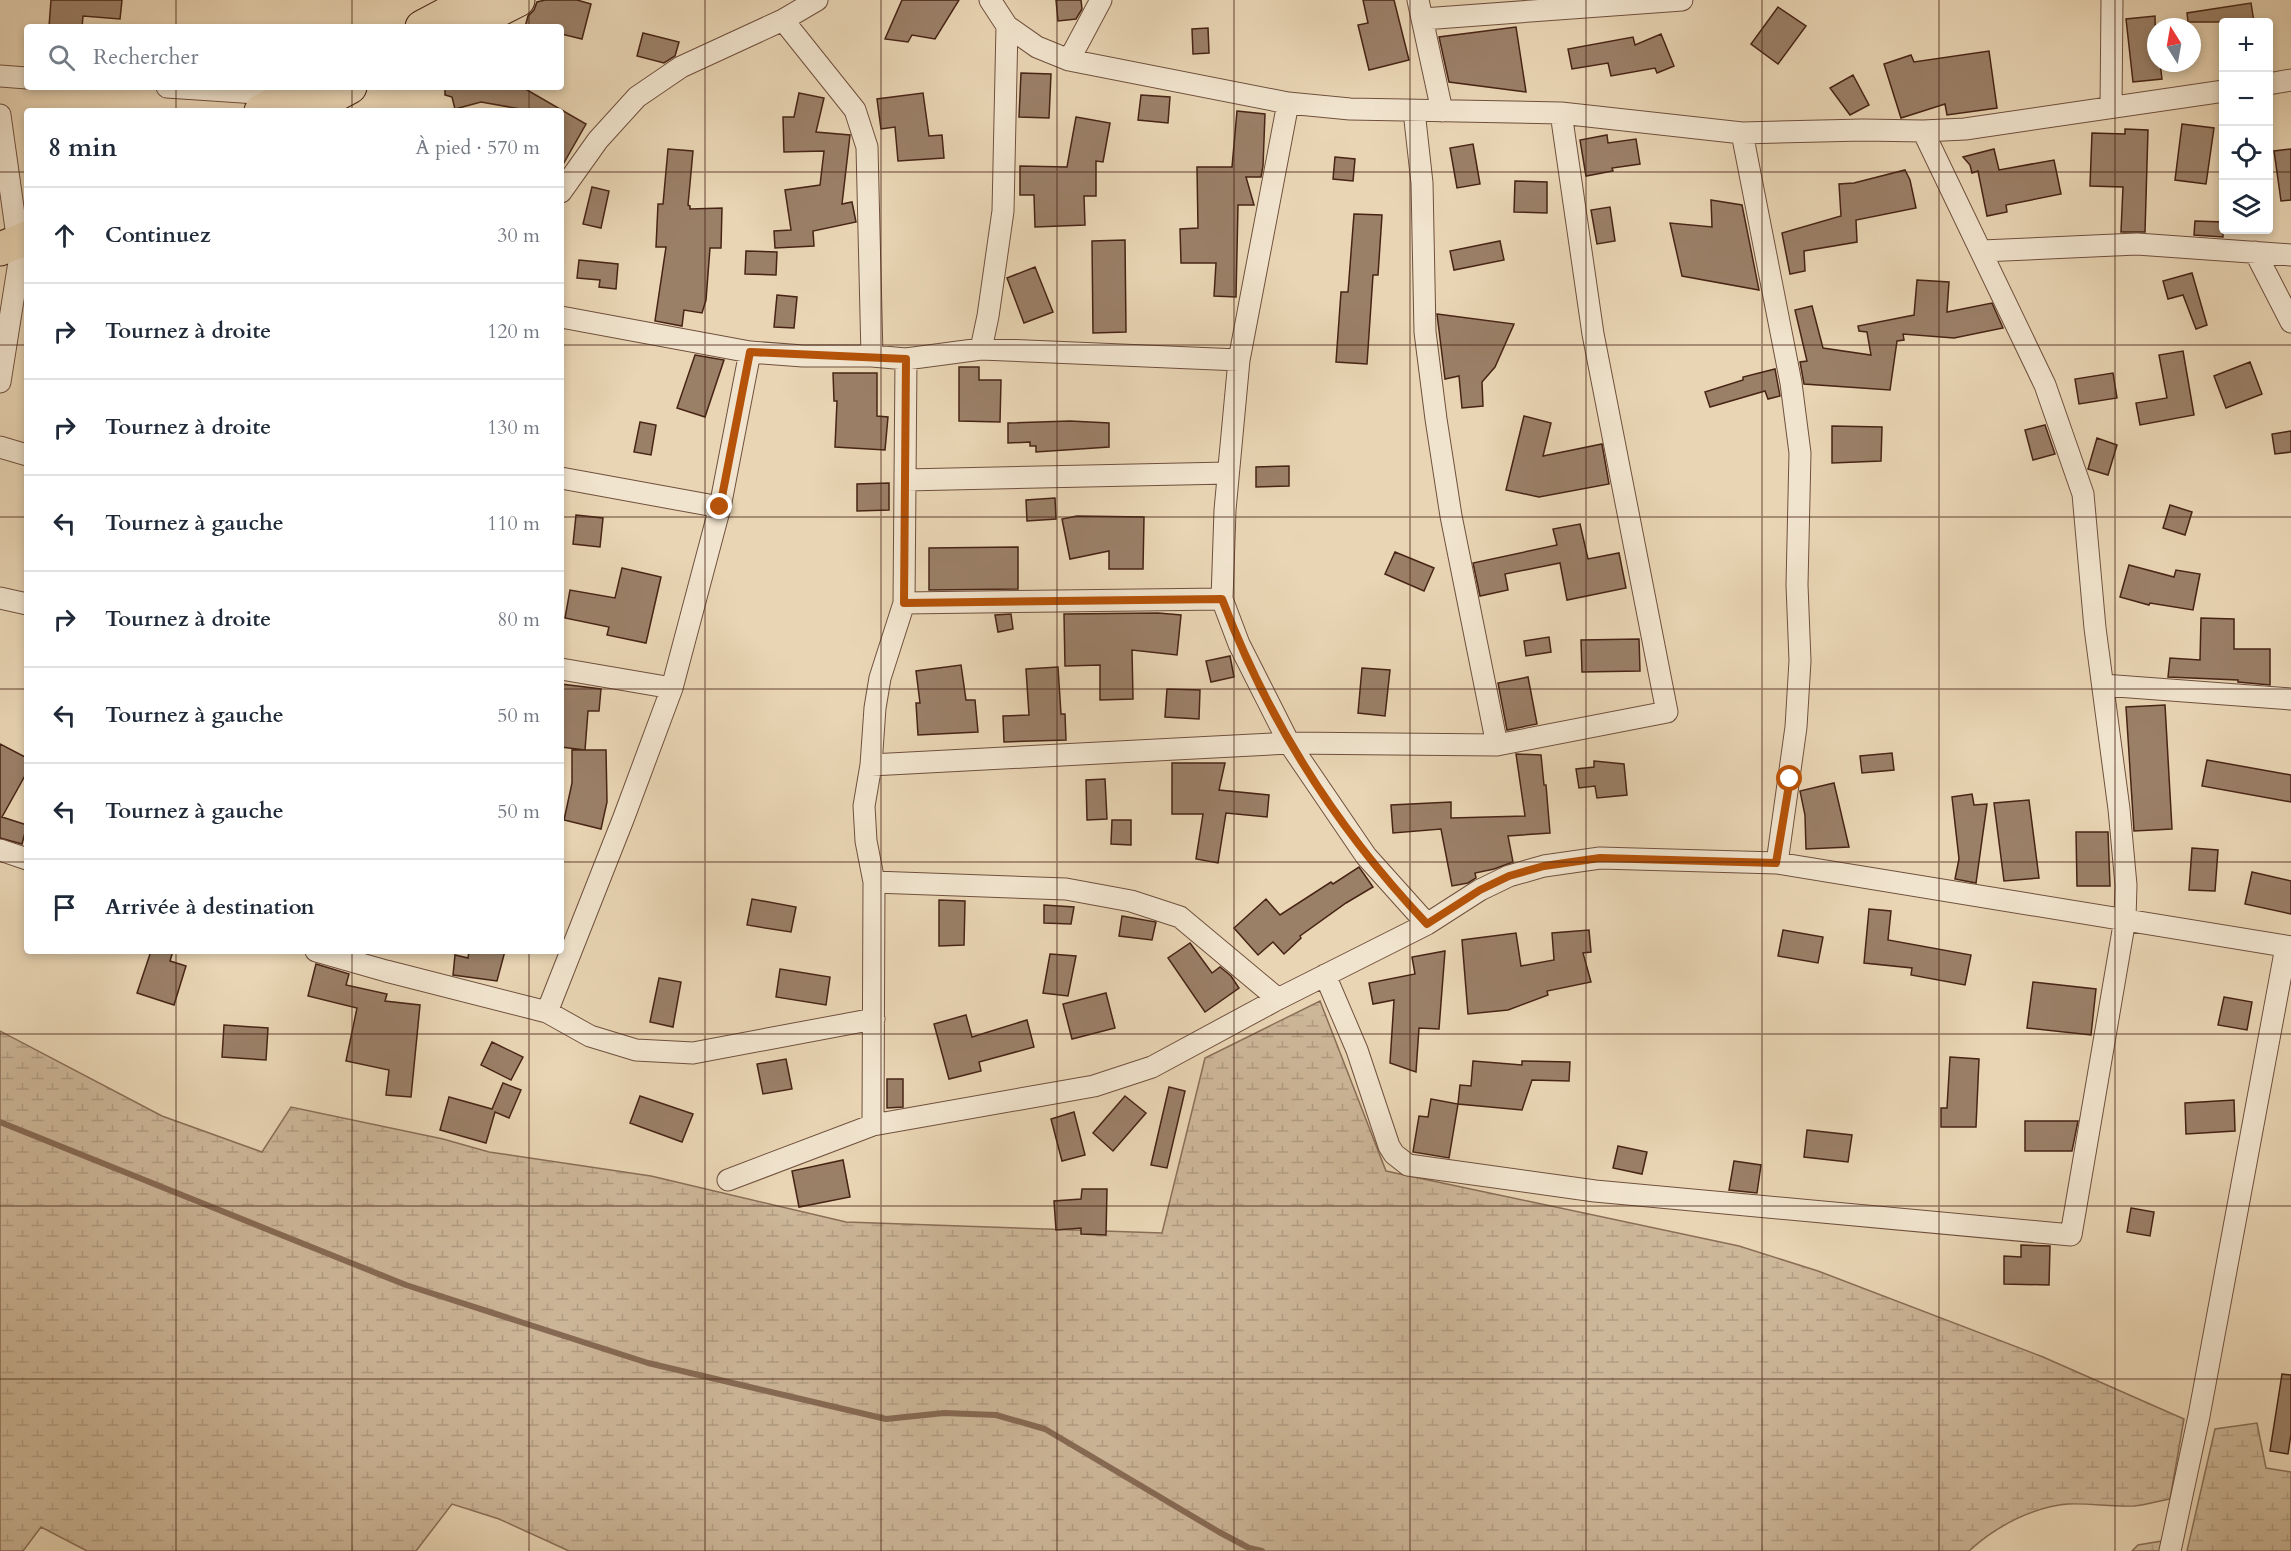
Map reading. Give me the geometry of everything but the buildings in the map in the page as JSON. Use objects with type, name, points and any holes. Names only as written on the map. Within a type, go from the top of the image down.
[{"type":"main road","points":[[429,16],[473,0]]},
{"type":"main road","points":[[471,24],[518,0]]},
{"type":"main road","points":[[270,108],[337,90]]},
{"type":"street","points":[[564,188],[598,140],[637,97],[681,67],[783,20],[818,0]]},
{"type":"street","points":[[990,0],[1007,26],[1037,47],[1069,60],[1288,103],[1350,109],[1561,113],[1742,133],[1923,131],[1965,129],[2219,92]]},
{"type":"street","points":[[1069,60],[1101,0]]},
{"type":"street","points":[[1442,111],[1421,9],[1682,0]]},
{"type":"street","points":[[2111,107],[2112,0]]},
{"type":"street","points":[[783,20],[842,92],[855,110],[862,128],[867,147],[872,356]]},
{"type":"street","points":[[981,349],[1003,212],[1007,26]]},
{"type":"street","points":[[0,76],[24,78]]},
{"type":"street","points":[[2273,83],[2291,81]]},
{"type":"street","points":[[204,90],[301,98]]},
{"type":"street","points":[[1288,103],[1239,360],[1228,473],[1222,599],[1239,644],[1289,742],[1366,856],[1427,924]]},
{"type":"street","points":[[1414,111],[1422,183],[1425,332],[1436,419],[1451,516],[1497,745]]},
{"type":"street","points":[[871,765],[1289,742],[1497,745],[1667,712],[1595,345],[1561,113]]},
{"type":"street","points":[[0,115],[15,253],[0,382]]},
{"type":"street","points":[[1325,975],[1357,1050],[1389,1146],[1394,1154],[1408,1165],[1595,1191],[2071,1234],[2125,919],[2126,885],[2119,809],[2090,591],[2083,494],[2045,385],[1923,131]]},
{"type":"street","points":[[1742,133],[1791,383],[1800,453],[1797,585],[1800,661],[1796,727],[1776,863]]},
{"type":"street","points":[[1982,251],[2137,244],[2291,255]]},
{"type":"street","points":[[2255,252],[2291,322]]},
{"type":"street","points":[[564,318],[750,352],[803,356],[872,356],[906,359],[981,349],[1239,360]]},
{"type":"street","points":[[547,1012],[672,688],[720,507],[750,352]]},
{"type":"street","points":[[873,1125],[874,882],[866,841],[864,806],[871,765],[875,708],[880,678],[904,603],[906,359]]},
{"type":"street","points":[[0,447],[24,454]]},
{"type":"street","points":[[906,480],[1228,473]]},
{"type":"street","points":[[564,479],[720,507]]},
{"type":"street","points":[[0,598],[24,603]]},
{"type":"street","points":[[904,603],[1222,599]]},
{"type":"street","points":[[564,670],[672,688]]},
{"type":"street","points":[[2103,685],[2291,699]]},
{"type":"street","points":[[0,850],[24,858]]},
{"type":"street","points":[[728,1180],[873,1125],[1094,1086],[1152,1067],[1278,999],[1427,924],[1480,890],[1509,876],[1544,866],[1600,858],[1776,863],[2289,947],[2199,1416],[2170,1551]]},
{"type":"street","points":[[874,882],[1066,889],[1131,902],[1180,917],[1278,999]]},
{"type":"street","points":[[326,954],[547,1012],[591,1036],[636,1050],[693,1053],[874,1019]]},
{"type":"green space","points":[[1320,1001],[1386,1171],[1739,1246],[1818,1271],[2043,1357],[2184,1419],[2170,1499],[2134,1506],[2068,1504],[2041,1509],[2002,1526],[1969,1551],[569,1551],[499,1519],[452,1504],[416,1551],[87,1551],[41,1527],[23,1551],[0,1551],[0,1031],[162,1116],[262,1152],[291,1107],[443,1139],[489,1152],[651,1176],[846,1222],[1162,1233],[1205,1058]]},
{"type":"green space","points":[[2257,1423],[2266,1468],[2291,1472],[2291,1551],[2187,1551],[2215,1429]]},
{"type":"green space","points":[[2162,1541],[2160,1551],[2132,1551],[2138,1545]]},
{"type":"waterway","points":[[0,1122],[406,1285],[648,1363],[886,1419],[944,1413],[996,1415],[1045,1429],[1219,1532],[1249,1548],[1262,1551]]},
{"type":"route","points":[[720,507],[750,352],[906,359],[904,603],[1222,599],[1239,644],[1265,699],[1289,742],[1366,856],[1427,924],[1480,890],[1509,876],[1544,866],[1600,858],[1776,863],[1790,779]]}]
